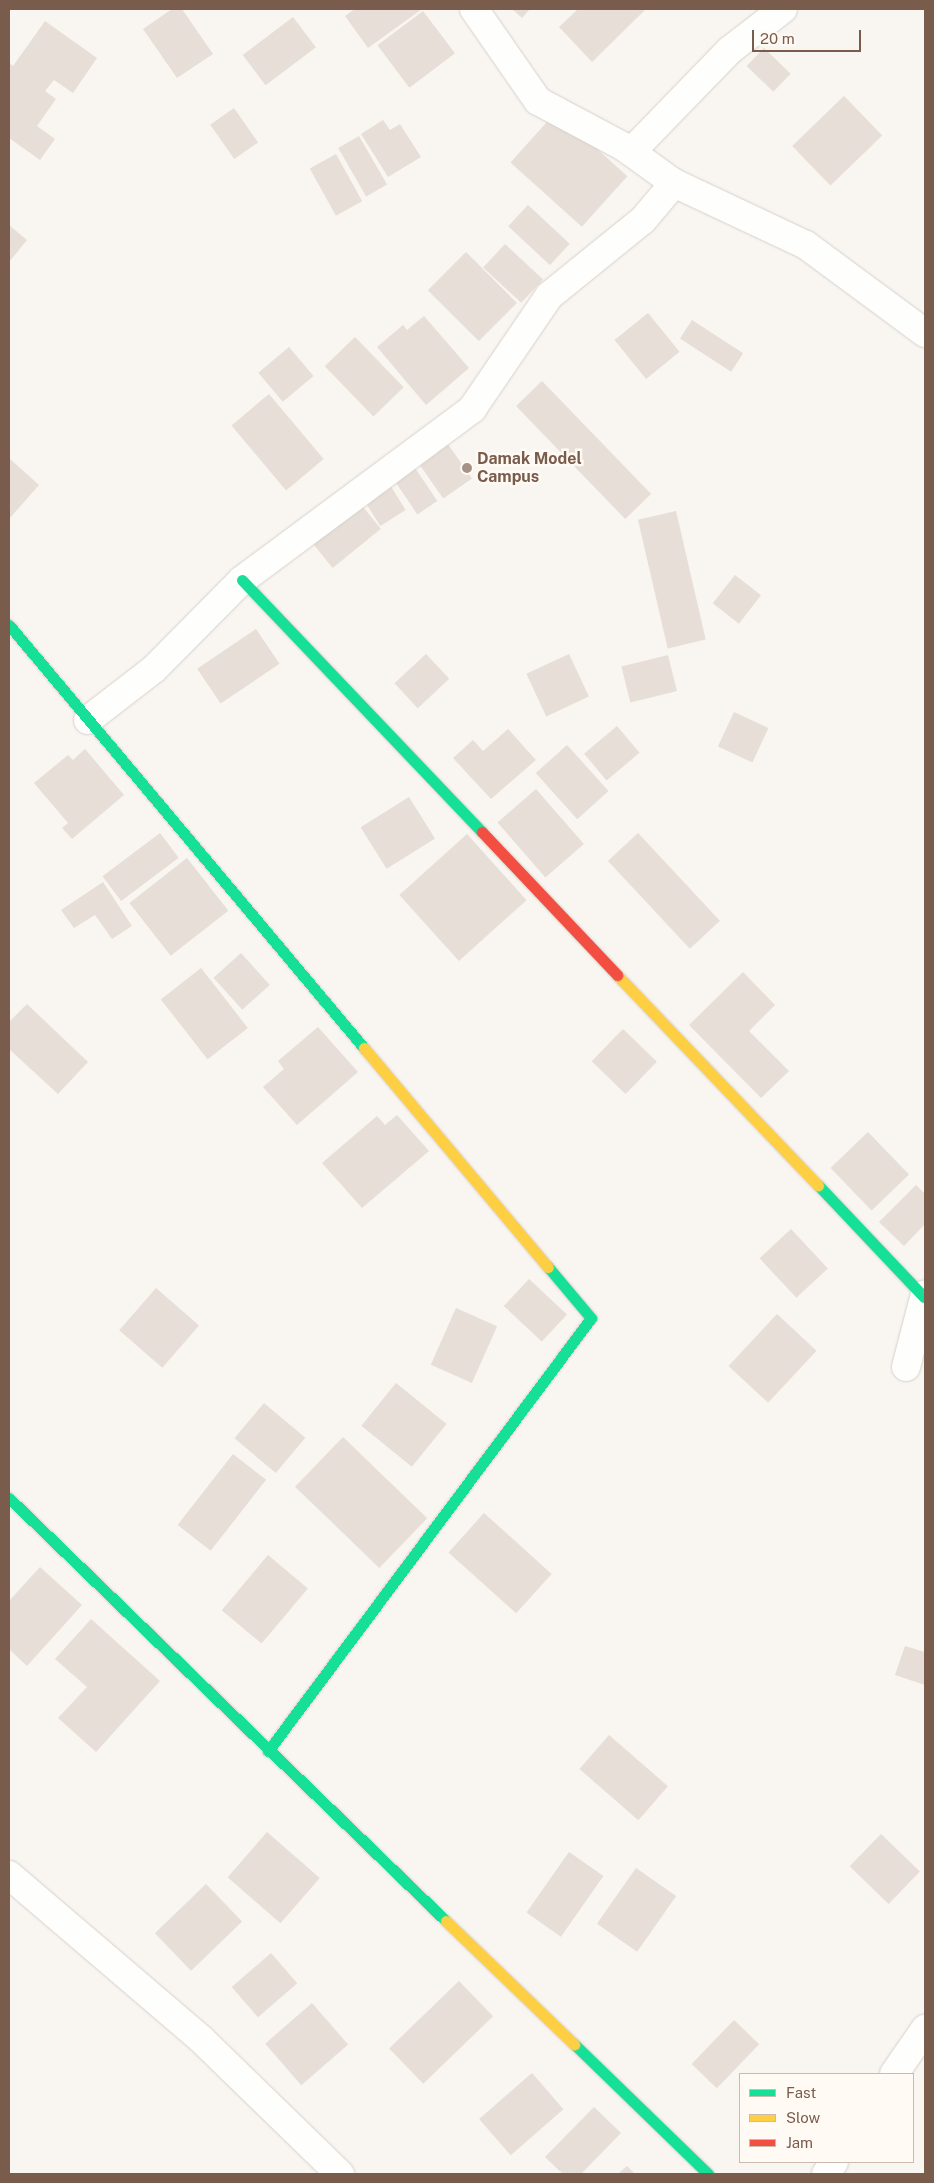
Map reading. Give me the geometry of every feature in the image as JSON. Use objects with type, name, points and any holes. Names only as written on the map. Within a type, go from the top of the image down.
[{"type":"street","points":[[474,9],[538,101],[631,152],[674,183],[806,245],[925,332]]},
{"type":"street","points":[[631,152],[730,50],[783,9]]},
{"type":"street","points":[[88,720],[154,669],[242,580],[472,409],[549,296],[643,220],[674,183]]},
{"type":"street","points":[[242,580],[924,1296],[906,1367]]},
{"type":"street","points":[[9,626],[591,1318],[268,1751]]},
{"type":"street","points":[[9,1498],[268,1751],[708,2174]]},
{"type":"street","points":[[9,1875],[201,2039],[340,2174]]},
{"type":"street","points":[[895,2073],[925,2029]]},
{"type":"street","points":[[826,2174],[833,2163]]},
{"type":"building","points":[[172,9],[182,9],[213,54],[177,78],[143,29]]},
{"type":"building","points":[[355,9],[422,9],[368,48],[345,16]]},
{"type":"building","points":[[512,9],[530,9],[522,18]]},
{"type":"building","points":[[578,9],[645,10],[592,62],[559,27]]},
{"type":"building","points":[[423,11],[455,53],[409,88],[377,45]]},
{"type":"building","points":[[293,17],[316,47],[266,85],[243,55]]},
{"type":"building","points":[[45,21],[97,58],[73,93],[54,80],[45,91],[56,99],[37,126],[55,139],[40,160],[9,138],[9,63],[13,66]]},
{"type":"building","points":[[764,48],[791,74],[773,92],[747,66]]},
{"type":"building","points":[[844,96],[882,136],[830,186],[792,146]]},
{"type":"building","points":[[234,108],[258,142],[234,159],[210,125]]},
{"type":"building","points":[[556,112],[627,176],[582,227],[510,163]]},
{"type":"building","points":[[383,120],[390,130],[400,124],[421,157],[388,177],[361,134]]},
{"type":"building","points":[[359,136],[387,184],[366,196],[338,148]]},
{"type":"building","points":[[336,154],[362,201],[336,216],[310,169]]},
{"type":"building","points":[[528,205],[570,244],[550,265],[508,226]]},
{"type":"building","points":[[9,225],[27,240],[9,262]]},
{"type":"building","points":[[505,244],[543,279],[521,303],[483,267]]},
{"type":"building","points":[[466,252],[517,303],[479,341],[428,290]]},
{"type":"building","points":[[648,313],[679,352],[646,379],[615,340]]},
{"type":"building","points":[[424,316],[469,368],[426,405],[377,347],[403,325],[407,330]]},
{"type":"building","points":[[692,320],[743,353],[731,372],[680,338]]},
{"type":"building","points":[[355,337],[404,387],[373,417],[325,366]]},
{"type":"building","points":[[289,347],[313,376],[283,402],[258,373]]},
{"type":"building","points":[[542,381],[651,494],[625,519],[516,406]]},
{"type":"building","points":[[269,394],[324,459],[286,491],[231,425]]},
{"type":"building","points":[[445,440],[472,479],[443,499],[416,460]]},
{"type":"building","points":[[9,458],[39,485],[9,519]]},
{"type":"building","points":[[411,462],[437,501],[417,514],[391,475]]},
{"type":"building","points":[[385,477],[406,510],[380,526],[360,493]]},
{"type":"building","points":[[355,497],[381,529],[333,568],[307,536]]},
{"type":"building","points":[[676,511],[706,640],[668,648],[638,520]]},
{"type":"building","points":[[735,575],[761,595],[739,624],[713,603]]},
{"type":"building","points":[[256,629],[279,664],[221,704],[197,669]]},
{"type":"building","points":[[426,654],[449,679],[418,708],[395,683]]},
{"type":"building","points":[[569,654],[589,697],[546,716],[526,674]]},
{"type":"building","points":[[668,655],[677,691],[630,703],[621,667]]},
{"type":"building","points":[[734,712],[768,728],[752,762],[718,746]]},
{"type":"building","points":[[617,726],[639,753],[607,780],[584,754]]},
{"type":"building","points":[[508,729],[536,760],[491,799],[453,758],[473,740],[483,751]]},
{"type":"building","points":[[567,745],[608,791],[577,819],[536,773]]},
{"type":"building","points":[[85,749],[124,795],[72,839],[62,828],[68,823],[34,783],[68,755],[73,760]]},
{"type":"building","points":[[536,789],[584,844],[545,878],[498,822]]},
{"type":"building","points":[[409,797],[435,839],[387,869],[361,827]]},
{"type":"building","points":[[160,833],[179,858],[121,901],[102,876]]},
{"type":"building","points":[[638,833],[720,921],[690,949],[608,861]]},
{"type":"building","points":[[467,834],[527,900],[459,961],[399,895]]},
{"type":"building","points":[[187,858],[228,911],[171,956],[129,903]]},
{"type":"building","points":[[103,882],[132,926],[112,939],[95,915],[74,928],[61,910]]},
{"type":"building","points":[[241,953],[270,985],[242,1010],[214,978]]},
{"type":"building","points":[[201,968],[248,1028],[208,1059],[161,999]]},
{"type":"building","points":[[743,972],[775,1005],[749,1031],[789,1071],[761,1098],[689,1025]]},
{"type":"building","points":[[27,1004],[88,1062],[58,1094],[9,1049],[9,1022]]},
{"type":"building","points":[[318,1027],[358,1072],[297,1125],[263,1087],[284,1069],[278,1061]]},
{"type":"building","points":[[623,1029],[657,1062],[626,1094],[592,1061]]},
{"type":"building","points":[[397,1115],[429,1151],[362,1208],[322,1163],[377,1116],[385,1125]]},
{"type":"building","points":[[868,1132],[909,1174],[872,1211],[831,1168]]},
{"type":"building","points":[[916,1185],[925,1194],[925,1224],[904,1246],[879,1222]]},
{"type":"building","points":[[791,1229],[828,1268],[796,1298],[760,1258]]},
{"type":"building","points":[[529,1279],[567,1314],[542,1342],[504,1306]]},
{"type":"building","points":[[156,1288],[199,1325],[162,1368],[119,1330]]},
{"type":"building","points":[[456,1308],[497,1326],[472,1383],[431,1365]]},
{"type":"building","points":[[777,1314],[816,1351],[768,1403],[729,1366]]},
{"type":"building","points":[[396,1383],[447,1424],[412,1467],[361,1426]]},
{"type":"building","points":[[264,1403],[305,1438],[276,1473],[234,1438]]},
{"type":"building","points":[[343,1437],[427,1518],[379,1568],[295,1487]]},
{"type":"building","points":[[233,1454],[266,1480],[211,1551],[178,1525]]},
{"type":"building","points":[[484,1513],[552,1574],[516,1613],[449,1552]]},
{"type":"building","points":[[268,1555],[308,1588],[262,1644],[222,1610]]},
{"type":"building","points":[[40,1567],[82,1605],[27,1666],[9,1649],[9,1601]]},
{"type":"building","points":[[91,1619],[160,1681],[96,1752],[58,1718],[87,1687],[55,1659]]},
{"type":"building","points":[[905,1646],[925,1652],[925,1685],[895,1675]]},
{"type":"building","points":[[609,1735],[668,1786],[638,1820],[579,1769]]},
{"type":"building","points":[[267,1832],[320,1878],[280,1923],[228,1877]]},
{"type":"building","points":[[881,1834],[920,1872],[889,1904],[850,1866]]},
{"type":"building","points":[[569,1852],[603,1876],[561,1937],[527,1913]]},
{"type":"building","points":[[636,1868],[676,1896],[637,1952],[597,1924]]},
{"type":"building","points":[[206,1884],[242,1921],[191,1971],[155,1933]]},
{"type":"building","points":[[271,1953],[297,1983],[258,2017],[232,1987]]},
{"type":"building","points":[[459,1981],[493,2016],[423,2084],[389,2048]]},
{"type":"building","points":[[312,2003],[348,2045],[301,2085],[265,2044]]},
{"type":"building","points":[[734,2020],[759,2044],[717,2088],[692,2064]]},
{"type":"building","points":[[532,2073],[563,2109],[511,2155],[479,2119]]},
{"type":"building","points":[[594,2107],[621,2133],[581,2174],[563,2174],[545,2157]]},
{"type":"building","points":[[627,2166],[635,2174],[618,2174]]},
{"type":"traffic: fast","points":[[242,580],[482,832]]},
{"type":"traffic: fast","points":[[9,625],[364,1048]]},
{"type":"traffic: fast","points":[[818,1185],[924,1297]]},
{"type":"traffic: fast","points":[[268,1751],[591,1318],[548,1267]]},
{"type":"traffic: fast","points":[[9,1498],[446,1921]]},
{"type":"traffic: fast","points":[[574,2044],[708,2174]]},
{"type":"traffic: slow","points":[[617,975],[818,1185]]},
{"type":"traffic: slow","points":[[364,1048],[548,1267]]},
{"type":"traffic: slow","points":[[446,1921],[574,2044]]},
{"type":"traffic: jam","points":[[482,832],[617,975]]},
{"type":"place","name":"Damak Model Campus","points":[[467,468]]}]
